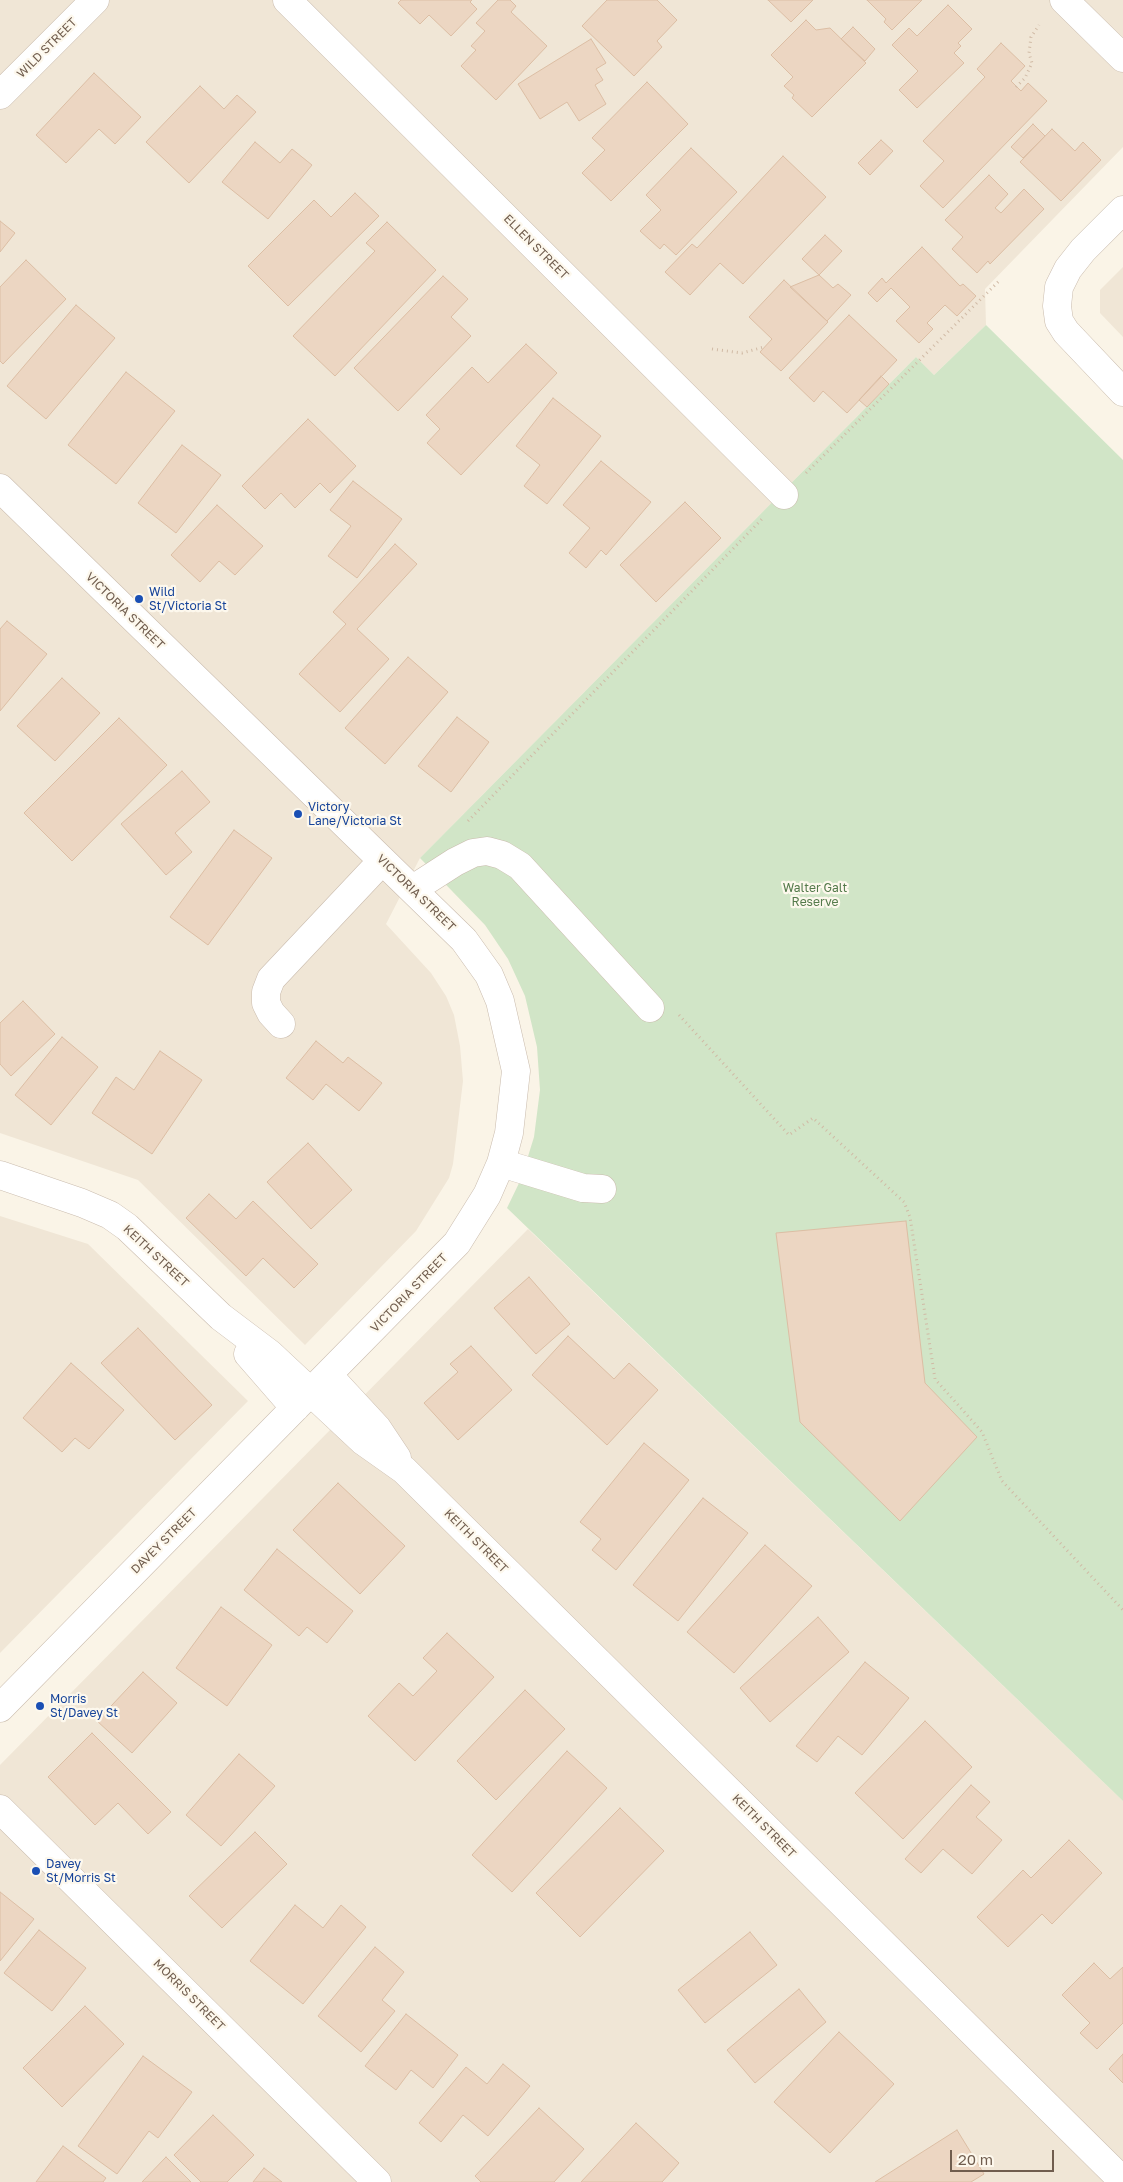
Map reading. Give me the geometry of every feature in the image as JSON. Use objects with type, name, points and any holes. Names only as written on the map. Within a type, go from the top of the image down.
[{"type":"street","name":"WILD STREET","points":[[0,95],[94,0]]},
{"type":"street","name":"ELLEN STREET","points":[[287,0],[784,495]]},
{"type":"street","points":[[1064,0],[1123,58]]},
{"type":"street","points":[[1123,210],[1083,250],[1068,269],[1059,287],[1057,306],[1059,321],[1066,332],[1084,354],[1123,392]]},
{"type":"street","name":"VICTORIA STREET","points":[[0,488],[464,940],[489,975],[500,1001],[516,1070],[509,1133],[501,1163],[487,1196],[457,1243],[312,1392]]},
{"type":"street","points":[[413,889],[455,862],[473,853],[487,851],[502,855],[520,866],[650,1008]]},
{"type":"street","points":[[281,1024],[271,1013],[266,1003],[266,992],[271,979],[382,861]]},
{"type":"street","points":[[501,1163],[583,1188],[602,1189]]},
{"type":"street","name":"KEITH STREET","points":[[0,1175],[82,1203],[110,1215],[147,1245],[220,1317],[257,1366],[312,1392],[377,1428],[404,1470],[1123,2181]]},
{"type":"street","name":"DAVEY STREET","points":[[0,1708],[312,1392]]},
{"type":"street","name":"MORRIS STREET","points":[[0,1809],[377,2182]]},
{"type":"path","points":[[1016,87],[1025,78],[1032,62],[1030,53],[1031,38],[1039,25]]},
{"type":"path","points":[[465,824],[784,495],[999,282]]},
{"type":"path","points":[[712,349],[742,353],[764,347]]},
{"type":"path","points":[[678,1014],[789,1135],[813,1118],[904,1202],[910,1217],[935,1379],[982,1432],[1002,1481],[1123,1610]]},
{"type":"shaded area","points":[[0,0],[1123,0],[1123,147],[985,289],[986,325],[934,375],[916,357],[420,858],[386,924],[431,973],[446,996],[454,1015],[460,1046],[463,1081],[453,1164],[449,1178],[416,1231],[305,1345],[138,1180],[0,1133]]},
{"type":"shaded area","points":[[1123,267],[1123,337],[1100,313],[1100,290]]},
{"type":"shaded area","points":[[0,1216],[88,1244],[248,1401],[0,1653]]},
{"type":"shaded area","points":[[528,1229],[1123,1801],[1123,2182],[0,2182],[0,1765]]},
{"type":"green space","name":"Walter Galt Reserve","points":[[986,325],[1123,460],[1123,1801],[507,1208],[521,1179],[534,1137],[540,1090],[537,1047],[525,996],[508,959],[485,925],[420,858],[916,357],[934,375]]},
{"type":"building","points":[[401,0],[472,0],[470,2],[477,9],[451,36],[429,15],[420,24],[398,3]]},
{"type":"building","points":[[498,0],[510,0],[516,6],[511,12],[547,46],[496,100],[461,66],[476,50],[471,46],[485,31],[476,23]]},
{"type":"building","points":[[607,0],[657,0],[677,20],[657,41],[662,47],[634,76],[582,26]]},
{"type":"building","points":[[768,0],[813,0],[791,22]]},
{"type":"building","points":[[867,0],[922,0],[892,30],[884,22],[886,19]]},
{"type":"building","points":[[948,5],[972,29],[958,43],[961,46],[954,53],[964,63],[917,108],[899,90],[918,71],[892,45],[909,28],[917,36]]},
{"type":"building","points":[[806,20],[816,30],[830,28],[866,63],[812,117],[792,98],[794,95],[784,86],[793,77],[771,55]]},
{"type":"building","points":[[853,27],[875,49],[865,61],[841,39]]},
{"type":"building","points":[[591,39],[606,63],[596,69],[603,80],[595,85],[606,104],[579,121],[567,102],[540,119],[518,84]]},
{"type":"building","points":[[1001,43],[1025,66],[1011,81],[1021,91],[1028,83],[1047,101],[943,208],[920,186],[944,161],[923,141],[985,77],[977,69]]},
{"type":"building","points":[[94,73],[141,117],[115,144],[99,129],[66,163],[36,135]]},
{"type":"building","points":[[647,82],[688,124],[611,201],[582,173],[605,150],[592,138]]},
{"type":"building","points":[[200,86],[224,109],[237,95],[256,112],[189,183],[146,142]]},
{"type":"building","points":[[1033,124],[1045,136],[1023,158],[1011,147]]},
{"type":"building","points":[[1052,129],[1075,151],[1083,142],[1101,160],[1061,201],[1020,162]]},
{"type":"building","points":[[881,140],[893,151],[870,175],[858,163]]},
{"type":"building","points":[[255,142],[280,163],[292,149],[312,165],[268,219],[222,182]]},
{"type":"building","points":[[691,148],[737,192],[676,255],[664,244],[660,249],[640,231],[661,210],[646,195]]},
{"type":"building","points":[[783,156],[826,197],[743,284],[720,263],[690,295],[665,272],[692,244],[697,248]]},
{"type":"building","points":[[989,175],[1008,194],[995,208],[1001,213],[1024,189],[1044,209],[990,264],[988,261],[977,273],[952,249],[963,237],[945,220]]},
{"type":"building","points":[[355,193],[379,216],[288,306],[248,266],[314,200],[331,217]]},
{"type":"building","points":[[0,221],[15,233],[0,252]]},
{"type":"building","points":[[387,222],[436,270],[335,376],[293,336],[375,251],[366,243]]},
{"type":"building","points":[[825,235],[842,251],[819,275],[802,259]]},
{"type":"building","points":[[922,247],[960,286],[963,284],[976,296],[957,316],[945,305],[927,323],[933,329],[919,343],[896,321],[910,307],[891,288],[877,302],[868,293],[882,278],[886,283]]},
{"type":"building","points":[[26,260],[66,299],[3,364],[0,361],[0,287]]},
{"type":"building","points":[[819,275],[833,288],[838,284],[851,295],[827,321],[790,287]]},
{"type":"building","points":[[443,276],[468,299],[451,317],[471,336],[398,411],[354,368]]},
{"type":"building","points":[[784,280],[828,322],[781,371],[760,352],[772,339],[749,317]]},
{"type":"building","points":[[76,305],[115,338],[46,419],[7,386]]},
{"type":"building","points":[[849,315],[897,360],[847,413],[823,391],[814,402],[789,378]]},
{"type":"building","points":[[526,344],[557,373],[461,475],[427,443],[440,429],[426,415],[472,367],[488,383]]},
{"type":"building","points":[[126,372],[175,411],[116,484],[68,445]]},
{"type":"building","points":[[881,376],[889,384],[867,407],[859,400]]},
{"type":"building","points":[[553,398],[601,436],[547,504],[524,486],[540,465],[516,446]]},
{"type":"building","points":[[308,419],[356,466],[330,493],[320,483],[295,508],[281,493],[265,509],[242,486]]},
{"type":"building","points":[[182,445],[221,475],[176,533],[138,503]]},
{"type":"building","points":[[601,461],[651,502],[606,555],[601,550],[586,568],[569,553],[590,528],[563,505]]},
{"type":"building","points":[[353,481],[402,519],[357,578],[328,556],[351,526],[330,510]]},
{"type":"building","points":[[685,502],[721,538],[656,602],[620,565]]},
{"type":"building","points":[[217,505],[263,546],[235,575],[219,561],[200,582],[171,555]]},
{"type":"building","points":[[395,544],[417,564],[357,629],[389,659],[340,712],[299,674],[346,624],[333,612]]},
{"type":"building","points":[[7,621],[47,654],[0,711],[0,629]]},
{"type":"building","points":[[408,657],[448,692],[385,764],[345,728]]},
{"type":"building","points":[[62,678],[100,713],[55,761],[17,726]]},
{"type":"building","points":[[457,717],[489,742],[451,792],[418,766]]},
{"type":"building","points":[[119,718],[167,765],[72,861],[24,813]]},
{"type":"building","points":[[182,771],[210,802],[175,833],[192,852],[166,875],[121,824]]},
{"type":"building","points":[[234,830],[272,858],[208,945],[170,917]]},
{"type":"building","points":[[23,1001],[55,1034],[11,1076],[0,1064],[0,1023]]},
{"type":"building","points":[[62,1037],[98,1067],[51,1125],[15,1095]]},
{"type":"building","points":[[316,1041],[343,1063],[348,1057],[382,1083],[359,1111],[326,1084],[313,1100],[286,1078]]},
{"type":"building","points":[[160,1051],[202,1080],[152,1154],[92,1113],[116,1077],[134,1090]]},
{"type":"building","points":[[308,1143],[352,1190],[311,1229],[267,1182]]},
{"type":"building","points":[[209,1194],[236,1219],[253,1201],[318,1264],[294,1288],[263,1258],[246,1276],[186,1218]]},
{"type":"building","points":[[906,1221],[925,1383],[977,1437],[900,1521],[800,1422],[776,1233]]},
{"type":"building","points":[[529,1277],[570,1324],[536,1354],[494,1308]]},
{"type":"building","points":[[138,1328],[212,1405],[175,1440],[101,1363]]},
{"type":"building","points":[[568,1336],[614,1379],[629,1363],[658,1390],[607,1445],[532,1375]]},
{"type":"building","points":[[471,1346],[512,1390],[458,1440],[424,1403],[458,1372],[450,1364]]},
{"type":"building","points":[[71,1363],[124,1410],[89,1449],[75,1438],[62,1452],[23,1418]]},
{"type":"building","points":[[644,1443],[689,1480],[616,1570],[592,1550],[601,1539],[580,1522]]},
{"type":"building","points":[[338,1483],[405,1546],[360,1594],[293,1530]]},
{"type":"building","points":[[703,1498],[748,1533],[678,1621],[633,1585]]},
{"type":"building","points":[[765,1545],[812,1586],[734,1673],[687,1632]]},
{"type":"building","points":[[277,1549],[353,1611],[327,1643],[307,1627],[299,1636],[244,1590]]},
{"type":"building","points":[[221,1607],[272,1645],[227,1706],[176,1668]]},
{"type":"building","points":[[818,1617],[849,1652],[770,1722],[740,1688]]},
{"type":"building","points":[[447,1633],[494,1677],[415,1761],[368,1716],[399,1683],[413,1696],[437,1671],[423,1658]]},
{"type":"building","points":[[865,1662],[909,1698],[862,1755],[838,1736],[817,1762],[796,1746]]},
{"type":"building","points":[[143,1672],[177,1703],[132,1753],[97,1721]]},
{"type":"building","points":[[525,1690],[565,1729],[496,1800],[457,1761]]},
{"type":"building","points":[[925,1721],[972,1767],[903,1839],[855,1793]]},
{"type":"building","points":[[92,1733],[171,1812],[148,1834],[118,1803],[95,1825],[48,1777]]},
{"type":"building","points":[[567,1751],[607,1788],[512,1892],[472,1855]]},
{"type":"building","points":[[239,1754],[275,1786],[221,1846],[186,1815]]},
{"type":"building","points":[[971,1785],[990,1802],[976,1817],[1002,1840],[972,1874],[943,1849],[921,1873],[905,1859]]},
{"type":"building","points":[[620,1808],[664,1851],[580,1937],[536,1893]]},
{"type":"building","points":[[255,1832],[287,1864],[222,1928],[189,1896]]},
{"type":"building","points":[[1069,1840],[1102,1873],[1052,1924],[1042,1914],[1008,1947],[977,1917],[1023,1870],[1031,1878]]},
{"type":"building","points":[[0,1892],[34,1919],[0,1961]]},
{"type":"building","points":[[295,1905],[323,1928],[341,1905],[366,1927],[303,2004],[250,1961]]},
{"type":"building","points":[[39,1930],[86,1968],[52,2011],[4,1973]]},
{"type":"building","points":[[750,1932],[777,1965],[705,2023],[678,1990]]},
{"type":"building","points":[[375,1947],[404,1972],[382,2000],[395,2011],[361,2052],[318,2016]]},
{"type":"building","points":[[1094,1963],[1110,1979],[1123,1967],[1123,2023],[1097,2049],[1080,2033],[1090,2023],[1062,1995]]},
{"type":"building","points":[[799,1989],[826,2022],[755,2083],[727,2050]]},
{"type":"building","points":[[85,2006],[124,2044],[62,2107],[23,2068]]},
{"type":"building","points":[[406,2014],[458,2055],[433,2088],[411,2070],[396,2090],[365,2066]]},
{"type":"building","points":[[839,2032],[894,2084],[830,2153],[774,2102]]},
{"type":"building","points":[[1123,2054],[1123,2083],[1109,2069]]},
{"type":"building","points":[[143,2056],[192,2092],[158,2138],[149,2131],[117,2174],[78,2146]]},
{"type":"building","points":[[503,2064],[530,2086],[488,2136],[463,2115],[441,2142],[419,2123],[466,2067],[487,2084]]},
{"type":"building","points":[[539,2108],[584,2149],[554,2182],[481,2182],[475,2176]]},
{"type":"building","points":[[213,2115],[254,2155],[227,2182],[201,2182],[174,2155]]},
{"type":"building","points":[[636,2123],[679,2163],[662,2182],[581,2182]]},
{"type":"building","points":[[957,2130],[984,2174],[971,2182],[875,2182]]},
{"type":"building","points":[[63,2146],[106,2178],[103,2182],[36,2182]]},
{"type":"building","points":[[166,2157],[191,2182],[142,2182]]},
{"type":"building","points":[[264,2168],[282,2182],[253,2182]]},
{"type":"place","name":"Wild St/Victoria St","points":[[139,599]]},
{"type":"place","name":"Victory Lane/Victoria St","points":[[298,814]]},
{"type":"place","name":"Morris St/Davey St","points":[[40,1706]]},
{"type":"place","name":"Davey St/Morris St","points":[[36,1871]]}]
